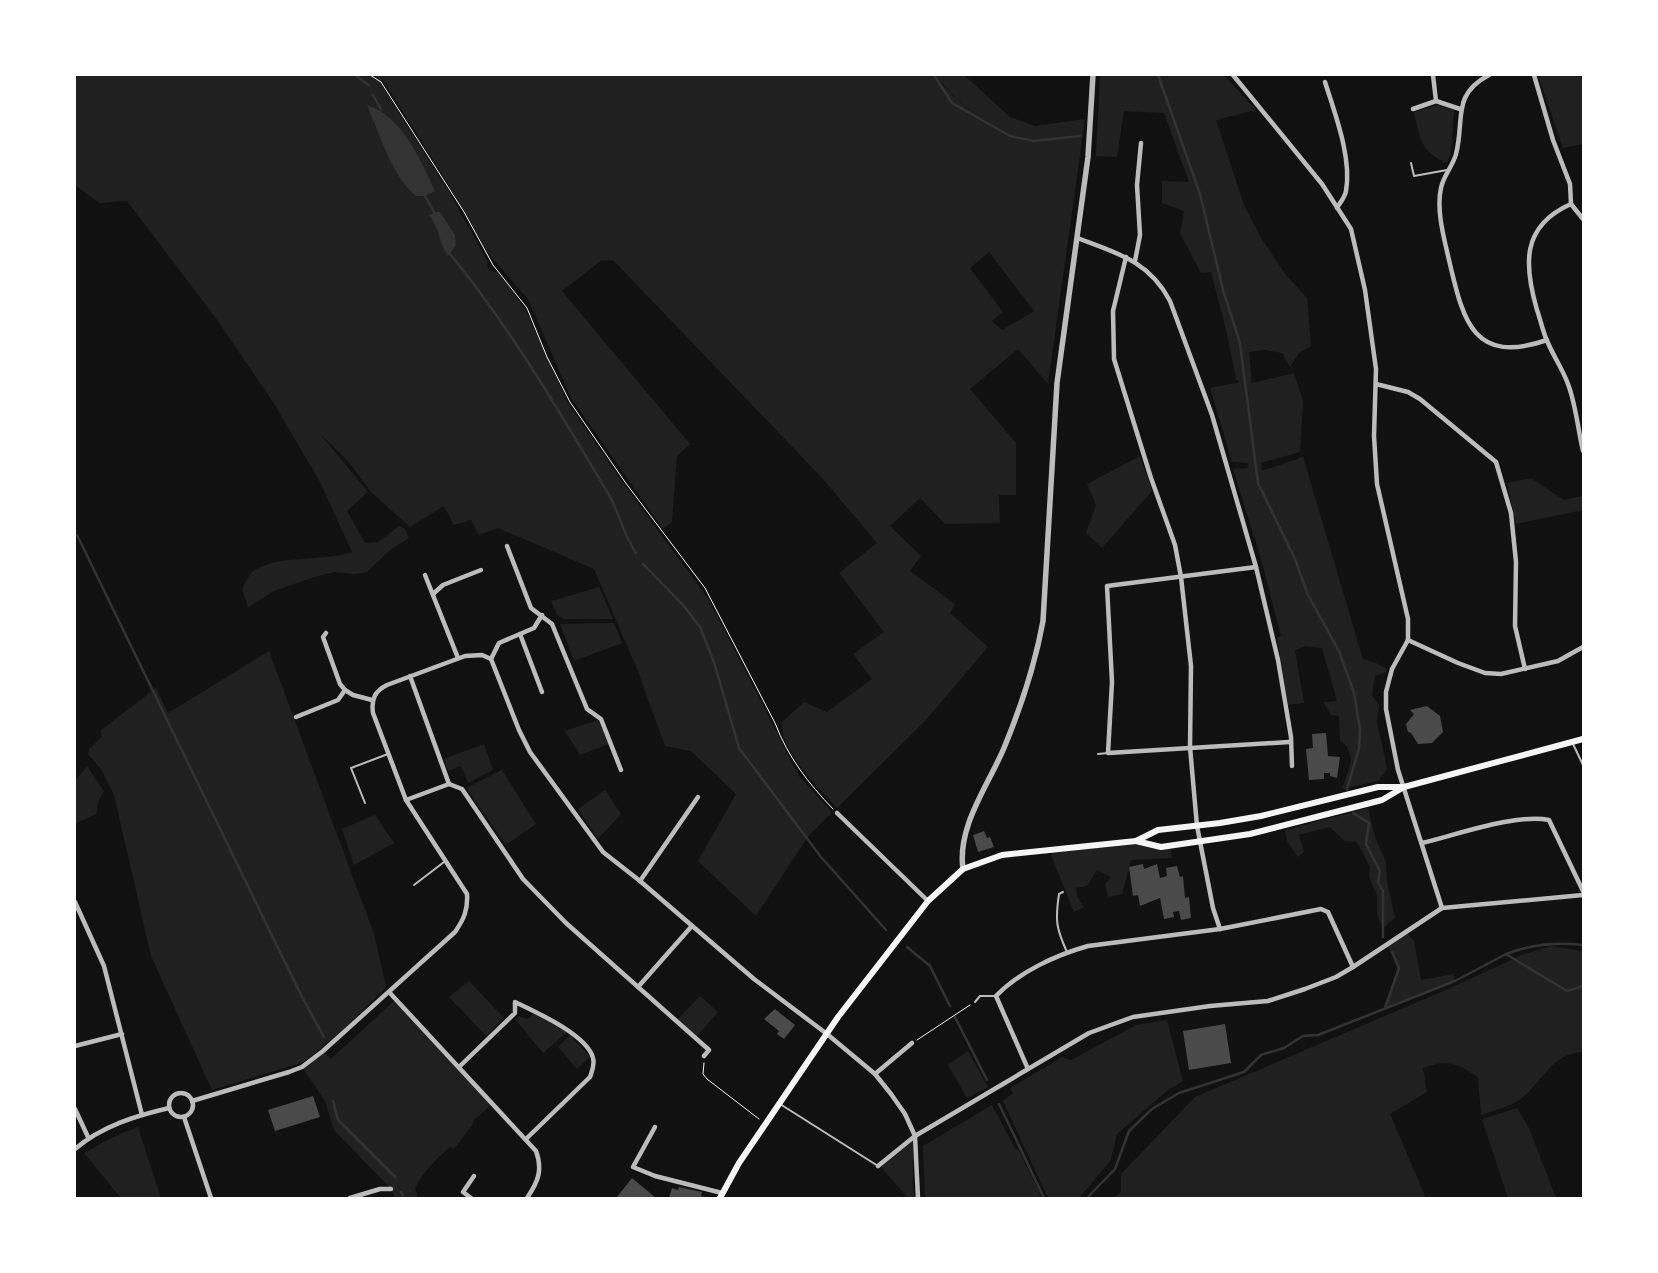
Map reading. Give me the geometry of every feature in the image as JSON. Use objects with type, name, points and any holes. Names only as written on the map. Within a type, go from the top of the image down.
[{"type":"main road","points":[[1136,841],[1158,830],[1262,816],[1378,787],[1404,787],[1583,739]]},
{"type":"main road","points":[[721,1196],[739,1163],[827,1034],[928,901],[963,869],[1002,855],[1136,841],[1161,847],[1200,843],[1250,834],[1382,800],[1404,787]]},
{"type":"street","points":[[963,869],[961,856],[962,841],[1004,748],[1026,691],[1037,653],[1043,620],[1057,383],[1088,157],[1092,75]]},
{"type":"street","points":[[1233,75],[1322,184],[1351,229],[1365,290],[1376,384],[1374,436],[1376,475],[1404,597],[1408,640],[1392,669],[1386,692],[1391,741],[1442,908]]},
{"type":"street","points":[[1432,75],[1436,101]]},
{"type":"street","points":[[1489,75],[1467,92],[1460,109],[1456,154],[1440,188],[1440,208],[1456,292],[1461,310],[1469,325],[1478,336],[1502,347],[1518,348],[1547,340]]},
{"type":"street","points":[[1534,75],[1553,140],[1570,184],[1571,204],[1583,220]]},
{"type":"street","points":[[1324,82],[1334,113],[1347,168],[1346,193],[1338,208]]},
{"type":"street","points":[[1413,109],[1436,101],[1460,109]]},
{"type":"street","points":[[1135,261],[1140,235],[1137,185],[1141,143]]},
{"type":"street","points":[[1571,204],[1556,210],[1542,223],[1528,250],[1527,266],[1532,293],[1547,340],[1569,384],[1583,452]]},
{"type":"street","points":[[1077,238],[1135,261],[1154,276],[1170,301],[1212,415],[1256,567],[1278,660],[1291,737],[1289,742],[1292,766]]},
{"type":"street","points":[[1126,257],[1114,311],[1114,359],[1151,478],[1175,545],[1181,577],[1191,666],[1190,748],[1198,826],[1213,908],[1220,929]]},
{"type":"street","points":[[1376,384],[1408,392],[1420,399],[1496,462],[1511,513],[1516,562],[1515,626],[1525,669]]},
{"type":"street","points":[[507,546],[531,608],[552,624],[587,709],[601,719],[621,770]]},
{"type":"street","points":[[1256,567],[1107,586],[1112,682],[1108,753],[1289,742]]},
{"type":"street","points":[[432,594],[443,585],[481,570]]},
{"type":"street","points":[[425,575],[458,658]]},
{"type":"street","points":[[542,615],[534,628],[499,643],[491,659],[519,730],[550,781],[603,852],[640,881],[691,927],[754,979],[827,1034],[875,1074],[905,1114],[915,1136],[918,1198]]},
{"type":"street","points":[[326,633],[323,638],[340,684],[353,695],[372,700]]},
{"type":"street","points":[[520,634],[542,692]]},
{"type":"street","points":[[1408,640],[1485,672],[1501,674],[1558,661],[1583,647]]},
{"type":"street","points":[[192,1102],[302,1067],[455,932],[468,908],[467,894],[406,800],[373,713],[372,700],[381,688],[458,658],[473,654],[491,659]]},
{"type":"street","points":[[410,676],[449,784]]},
{"type":"street","points":[[296,716],[338,700],[345,690]]},
{"type":"street","points":[[406,800],[449,784],[462,789],[523,879],[566,923],[709,1050],[704,1056]]},
{"type":"street","points":[[640,881],[698,797]]},
{"type":"street","points":[[837,813],[928,901]]},
{"type":"street","points":[[1422,843],[1494,825],[1540,818],[1550,820],[1583,891]]},
{"type":"street","points":[[878,1166],[915,1136],[1089,1033],[1133,1017],[1201,1007],[1268,1001],[1336,977],[1442,908],[1583,895]]},
{"type":"street","points":[[75,902],[104,966],[142,1115]]},
{"type":"street","points":[[1028,1069],[996,996],[1009,982],[1067,952],[1088,946],[1220,929],[1321,909],[1328,912],[1353,967]]},
{"type":"street","points":[[638,987],[691,927]]},
{"type":"street","points":[[389,992],[527,1138],[536,1151],[541,1163],[534,1188],[526,1198]]},
{"type":"street","points":[[459,1067],[515,1013],[515,1002],[570,1032],[580,1040],[593,1058],[594,1068],[590,1077],[527,1138]]},
{"type":"street","points":[[75,1046],[122,1034]]},
{"type":"street","points":[[875,1074],[912,1043]]},
{"type":"street","points":[[177,1094],[188,1096],[192,1102],[190,1112],[184,1117],[177,1117],[169,1108],[171,1098],[177,1094]]},
{"type":"street","points":[[75,1103],[78,1116]]},
{"type":"street","points":[[75,1149],[88,1137],[142,1115],[169,1108]]},
{"type":"street","points":[[75,1109],[88,1137]]},
{"type":"street","points":[[184,1117],[210,1198]]},
{"type":"street","points":[[655,1126],[634,1167],[655,1176],[721,1196]]},
{"type":"street","points":[[471,1198],[463,1192],[474,1176]]},
{"type":"street","points":[[350,1198],[380,1189],[391,1189]]},
{"type":"lane","points":[[1411,163],[1414,176],[1449,169]]},
{"type":"lane","points":[[1572,742],[1583,765]]},
{"type":"lane","points":[[1098,754],[1108,753]]},
{"type":"lane","points":[[365,803],[351,768],[388,754]]},
{"type":"lane","points":[[414,885],[446,861]]},
{"type":"lane","points":[[1063,892],[1059,894],[1055,918],[1057,931],[1067,952]]},
{"type":"lane","points":[[975,1002],[980,996],[996,996]]},
{"type":"lane","points":[[780,1103],[878,1166]]},
{"type":"path","points":[[370,75],[381,82],[464,212],[493,265],[527,308],[547,357],[570,402],[625,482],[705,588],[797,768],[837,813]]},
{"type":"path","points":[[912,1043],[975,1002]]},
{"type":"path","points":[[704,1056],[703,1074],[707,1079],[766,1123]]},
{"type":"shaded area","points":[[75,75],[933,75],[992,134],[934,75],[964,75],[1010,117],[1035,126],[1085,119],[1048,384],[1018,349],[970,389],[1016,443],[1016,495],[999,495],[1000,523],[945,524],[920,498],[890,526],[921,556],[910,571],[955,604],[950,613],[988,647],[925,721],[837,808],[811,779],[794,756],[787,745],[782,722],[804,702],[827,712],[872,679],[853,654],[884,632],[839,573],[877,543],[823,479],[614,261],[602,260],[562,291],[690,444],[677,456],[672,522],[663,529],[571,398],[528,299],[486,251],[447,182],[384,82],[381,84],[449,192],[487,260],[488,270],[497,272],[511,288],[526,311],[567,401],[618,476],[709,600],[799,776],[830,810],[831,814],[809,835],[756,916],[698,861],[736,794],[691,751],[665,746],[637,669],[594,569],[498,528],[479,535],[471,520],[454,525],[444,506],[410,527],[372,493],[348,461],[321,435],[368,492],[347,511],[365,543],[378,542],[399,526],[405,529],[409,538],[390,550],[367,572],[355,574],[334,572],[311,578],[274,591],[248,607],[242,589],[252,572],[262,566],[286,560],[327,557],[352,552],[320,482],[273,402],[215,317],[127,201],[99,203],[75,185]],"holes":[[[368,106],[425,196],[394,166]],[[989,252],[1034,311],[1002,330],[992,321],[1003,312],[970,268]]]},
{"type":"shaded area","points":[[1100,75],[1224,75],[1256,110],[1216,120],[1244,205],[1261,238],[1286,275],[1307,298],[1311,346],[1299,353],[1290,367],[1282,353],[1265,350],[1249,352],[1252,383],[1294,373],[1303,401],[1300,452],[1261,463],[1262,471],[1303,457],[1363,659],[1387,669],[1386,672],[1375,676],[1372,695],[1379,705],[1377,721],[1387,769],[1378,781],[1342,789],[1351,757],[1346,746],[1340,740],[1339,716],[1331,715],[1323,702],[1337,701],[1322,648],[1306,646],[1295,650],[1304,703],[1288,705],[1277,637],[1281,636],[1261,559],[1233,469],[1247,468],[1249,463],[1232,462],[1210,388],[1240,382],[1236,379],[1211,272],[1201,273],[1180,233],[1184,211],[1162,203],[1162,181],[1189,182],[1164,113],[1124,111],[1117,157],[1096,156]]},
{"type":"shaded area","points":[[1538,75],[1583,75],[1583,144],[1563,148]]},
{"type":"shaded area","points":[[367,105],[390,119],[400,129],[416,153],[435,191],[425,196],[416,196],[407,187],[387,154]]},
{"type":"shaded area","points":[[1437,105],[1454,110],[1451,152],[1447,163],[1438,159],[1426,149],[1420,137],[1414,112]]},
{"type":"shaded area","points":[[440,212],[455,235],[456,245],[448,256],[435,224],[429,215]]},
{"type":"shaded area","points":[[1140,456],[1152,491],[1102,548],[1086,533],[1096,505],[1087,484]]},
{"type":"shaded area","points":[[1531,478],[1564,500],[1583,496],[1583,510],[1516,524],[1507,483]]},
{"type":"shaded area","points":[[599,587],[613,619],[564,619],[557,615],[551,601]]},
{"type":"shaded area","points":[[614,623],[622,643],[574,661],[560,624]]},
{"type":"shaded area","points":[[269,651],[374,934],[386,987],[344,1029],[304,1062],[212,1090],[151,956],[114,795],[101,769],[88,754],[89,749],[102,737],[101,730],[156,688],[168,713]]},
{"type":"shaded area","points":[[598,720],[609,744],[580,755],[565,731]]},
{"type":"shaded area","points":[[484,744],[493,770],[468,783],[461,766],[448,771],[444,759]]},
{"type":"shaded area","points":[[87,766],[104,791],[98,802],[96,814],[75,824],[75,781]]},
{"type":"shaded area","points":[[502,770],[536,824],[506,845],[466,788]]},
{"type":"shaded area","points":[[605,790],[621,814],[598,839],[578,809]]},
{"type":"shaded area","points":[[1368,808],[1375,837],[1386,862],[1387,882],[1395,918],[1383,928],[1377,914],[1377,895],[1369,877],[1370,867],[1357,842],[1344,841],[1330,827],[1299,835],[1304,852],[1298,857],[1287,841],[1285,830]]},
{"type":"shaded area","points":[[375,815],[394,843],[354,865],[342,829]]},
{"type":"shaded area","points":[[1139,843],[1170,847],[1172,858],[1131,860],[1122,894],[1108,897],[1105,884],[1111,877],[1097,870],[1087,886],[1076,888],[1077,897],[1084,907],[1074,912],[1051,855],[1053,851]]},
{"type":"shaded area","points":[[1406,932],[1414,941],[1421,980],[1454,974],[1455,981],[1385,1008],[1399,968],[1387,945]]},
{"type":"shaded area","points":[[1551,946],[1583,951],[1583,1052],[1563,1057],[1518,1101],[1481,1115],[1478,1078],[1465,1069],[1452,1064],[1445,1063],[1423,1068],[1427,1092],[1390,1114],[1426,1198],[1113,1198],[1121,1192],[1121,1174],[1195,1097],[1448,989],[1522,955]]},
{"type":"shaded area","points":[[469,981],[504,1018],[486,1036],[449,997]]},
{"type":"shaded area","points":[[700,996],[718,1012],[696,1037],[677,1020]]},
{"type":"shaded area","points":[[396,999],[492,1104],[474,1120],[454,1149],[450,1147],[426,1171],[415,1188],[418,1198],[395,1198],[391,1189],[334,1130],[325,1101],[302,1067],[323,1051],[331,1059]]},
{"type":"shaded area","points":[[534,1014],[567,1032],[543,1053],[515,1019],[518,1016],[528,1019]]},
{"type":"shaded area","points":[[1167,1020],[1183,1081],[1168,1090],[1117,1134],[1111,1160],[1079,1198],[1048,1198],[1003,1101],[1013,1093],[1010,1088],[1062,1057],[1071,1060],[1136,1025]]},
{"type":"shaded area","points":[[570,1035],[590,1057],[577,1069],[558,1047]]},
{"type":"shaded area","points":[[968,1051],[988,1087],[967,1098],[948,1065]]},
{"type":"shaded area","points":[[992,1105],[1016,1150],[1018,1149],[1042,1198],[925,1198],[923,1146]]},
{"type":"shaded area","points":[[1517,1108],[1529,1128],[1556,1198],[1508,1198],[1482,1119]]},
{"type":"shaded area","points":[[138,1127],[161,1198],[121,1198],[84,1153],[113,1137]]},
{"type":"shaded area","points":[[913,1141],[913,1186],[915,1198],[908,1198],[881,1167]]},
{"type":"building","points":[[1427,706],[1440,716],[1443,732],[1432,743],[1418,744],[1411,733],[1408,732],[1406,724],[1414,714],[1410,710]]},
{"type":"building","points":[[1326,733],[1328,756],[1340,757],[1337,778],[1330,776],[1330,773],[1324,773],[1324,779],[1309,780],[1306,749],[1313,748],[1312,734]]},
{"type":"building","points":[[984,831],[987,838],[990,837],[994,847],[978,852],[973,835]]},
{"type":"building","points":[[1143,864],[1144,869],[1157,864],[1160,878],[1167,876],[1166,868],[1177,866],[1180,877],[1183,876],[1185,898],[1189,897],[1191,918],[1181,920],[1179,911],[1173,912],[1174,917],[1164,919],[1160,898],[1140,906],[1138,895],[1133,896],[1129,867]]},
{"type":"building","points":[[775,1009],[795,1025],[784,1039],[777,1034],[779,1031],[764,1019]]},
{"type":"building","points":[[1225,1024],[1231,1063],[1189,1070],[1183,1031]]},
{"type":"building","points":[[313,1096],[320,1117],[275,1131],[268,1110]]},
{"type":"building","points":[[632,1178],[656,1198],[617,1197]]},
{"type":"building","points":[[679,1187],[702,1192],[701,1196],[708,1198],[669,1198],[672,1188],[678,1190]]},
{"type":"waterway","points":[[355,75],[369,85]]},
{"type":"waterway","points":[[934,75],[952,103],[1010,136],[1034,141],[1080,136]]},
{"type":"waterway","points":[[1158,75],[1200,194],[1223,290],[1240,343],[1258,483],[1295,559],[1308,595],[1339,651],[1354,693],[1360,729],[1359,749],[1347,789]]},
{"type":"waterway","points":[[373,95],[381,109]]},
{"type":"waterway","points":[[425,196],[434,212]]},
{"type":"waterway","points":[[450,254],[494,311],[553,402],[609,495],[636,553]]},
{"type":"waterway","points":[[77,535],[301,995],[324,1037]]},
{"type":"waterway","points":[[643,564],[684,606],[700,627],[714,662],[739,748],[821,857],[886,930]]},
{"type":"waterway","points":[[1353,813],[1369,823],[1366,844],[1380,871],[1378,882],[1383,891],[1383,937]]},
{"type":"waterway","points":[[1506,954],[1544,945],[1583,945]]},
{"type":"waterway","points":[[907,947],[930,966],[950,1006]]},
{"type":"waterway","points":[[1385,1008],[1399,968],[1392,952]]},
{"type":"waterway","points":[[1087,1198],[1115,1169],[1129,1131],[1152,1109],[1179,1093],[1244,1072],[1261,1055],[1284,1048],[1303,1036],[1318,1035],[1455,981],[1506,954],[1567,991],[1583,986]]},
{"type":"waterway","points":[[955,1017],[987,1080]]},
{"type":"waterway","points":[[333,1101],[338,1120],[395,1177]]},
{"type":"waterway","points":[[999,1104],[1044,1198]]},
{"type":"waterway","points":[[401,1192],[404,1198]]}]
